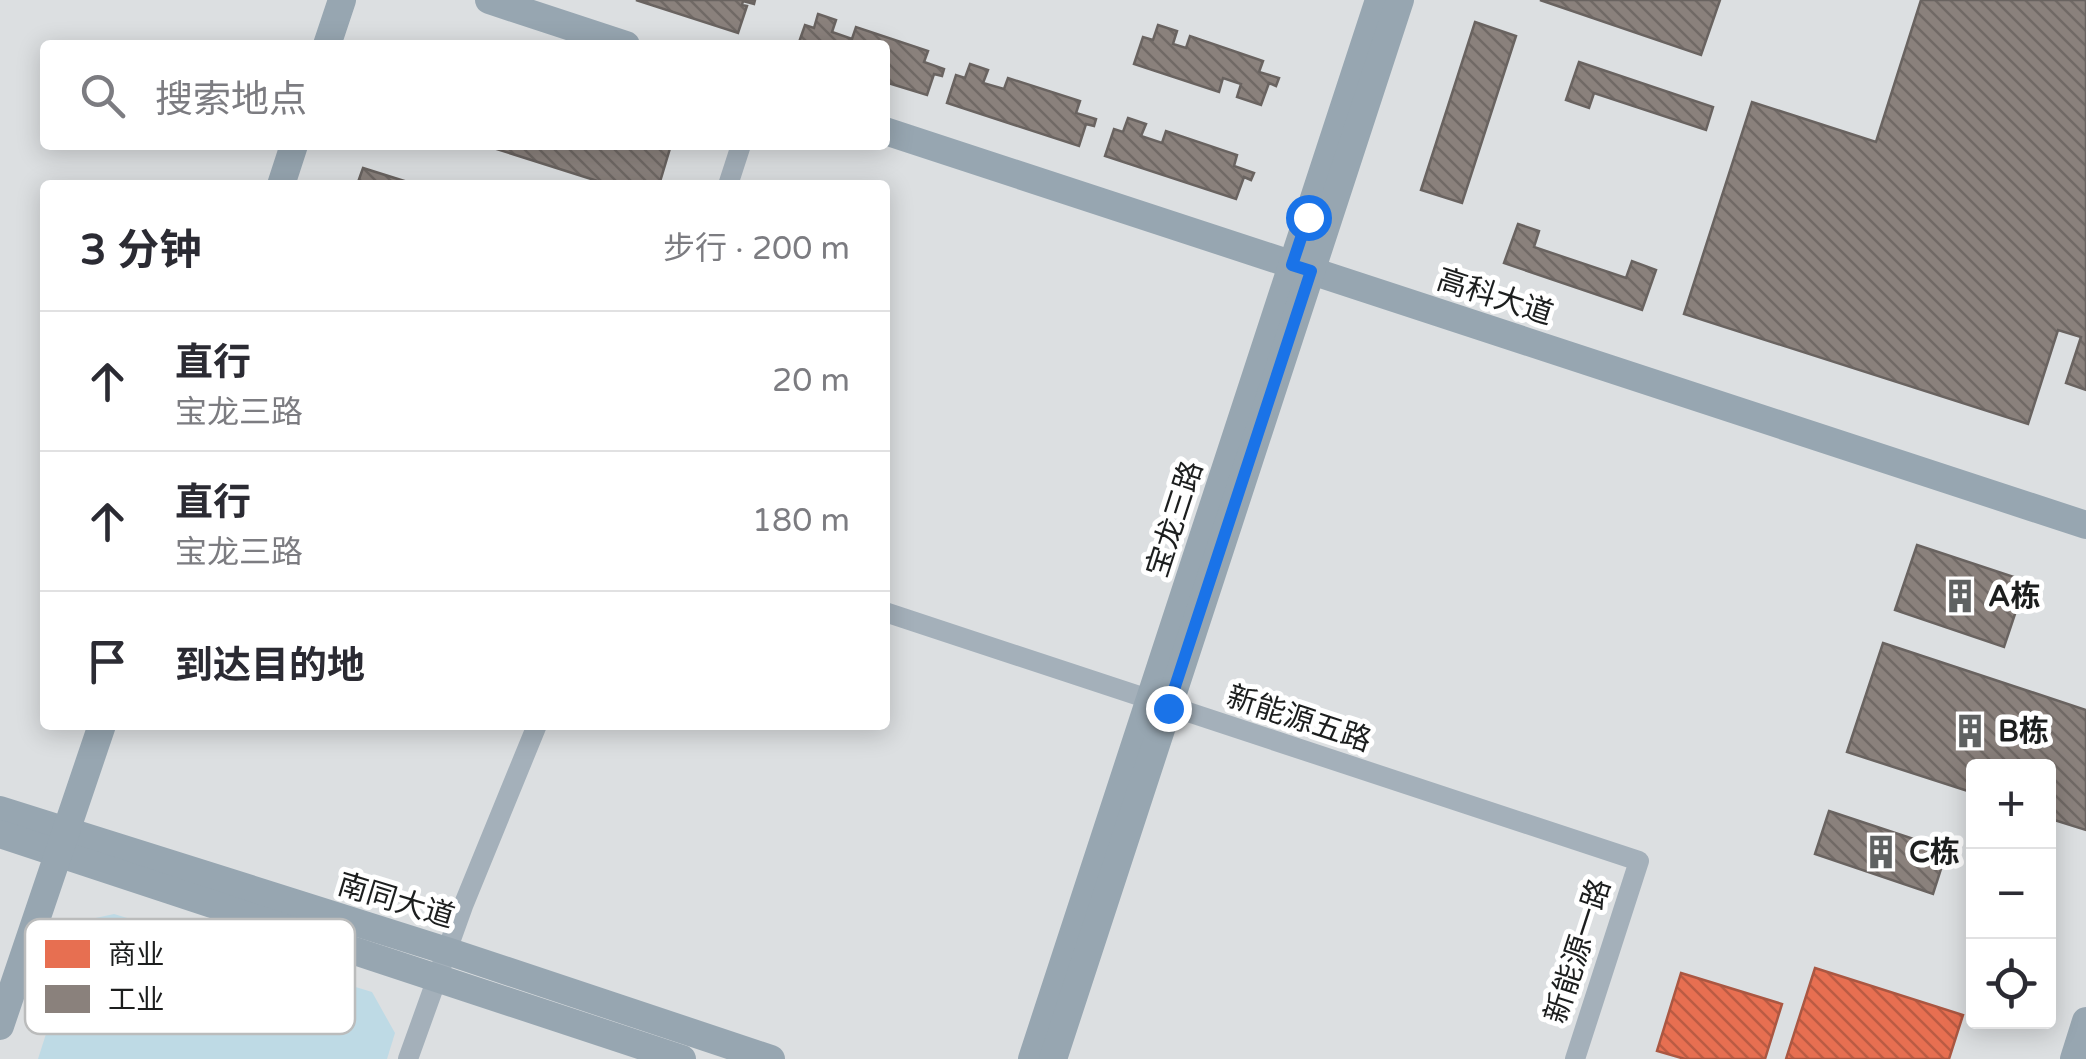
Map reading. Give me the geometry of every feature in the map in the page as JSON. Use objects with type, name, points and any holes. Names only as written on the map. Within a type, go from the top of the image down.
[{"type":"street","points":[[330,40],[342,0]]},
{"type":"street","points":[[489,0],[611,40]]},
{"type":"street","name":"宝龙三路","points":[[1302,268],[1380,0]]},
{"type":"street","name":"宝龙三路","points":[[1032,1059],[1158,705],[1302,268],[1400,0]]},
{"type":"street","name":"高科大道","points":[[890,132],[2086,525]]},
{"type":"street","points":[[283,180],[292,150]]},
{"type":"street","points":[[730,180],[739,150]]},
{"type":"street","name":"新能源五路","points":[[890,614],[1639,862]]},
{"type":"street","name":"宝龙三路","points":[[1053,1059],[1158,705]]},
{"type":"street","points":[[37,919],[100,730]]},
{"type":"street","points":[[408,1059],[441,964],[535,730]]},
{"type":"street","name":"南同大道","points":[[0,810],[63,843]]},
{"type":"street","name":"南同大道","points":[[0,834],[63,843],[300,919]]},
{"type":"street","name":"新能源一路","points":[[1575,1059],[1639,862]]},
{"type":"street","name":"南同大道","points":[[355,936],[771,1059]]},
{"type":"street","points":[[0,1026],[25,953]]},
{"type":"street","name":"南同大道","points":[[441,964],[682,1059]]},
{"type":"street","points":[[2074,1059],[2086,1021]]},
{"type":"shaded area","points":[[114,914],[131,919],[91,919]]},
{"type":"shaded area","points":[[355,987],[372,992],[395,1033],[387,1059],[38,1059],[46,1034],[355,1034]]},
{"type":"building: 商业","points":[[1815,968],[1963,1015],[1949,1059],[1786,1059]]},
{"type":"building: 商业","points":[[1681,973],[1782,1004],[1765,1059],[1685,1059],[1657,1051]]},
{"type":"building: 工业","points":[[636,0],[755,0],[754,4],[743,1],[742,5],[747,6],[738,33]]},
{"type":"building: 工业","points":[[1540,0],[1720,0],[1701,55]]},
{"type":"building: 工业","points":[[1921,0],[2086,0],[2086,390],[2066,383],[2081,337],[2058,330],[2028,424],[1684,314],[1752,102],[1876,142]]},
{"type":"building: 工业","points":[[818,14],[836,20],[832,32],[852,39],[856,27],[928,51],[924,62],[944,69],[942,76],[934,74],[927,95],[890,84],[890,40],[800,40],[805,25],[814,28]]},
{"type":"building: 工业","points":[[1475,22],[1516,36],[1462,203],[1421,190]]},
{"type":"building: 工业","points":[[1158,25],[1177,31],[1173,44],[1186,48],[1190,36],[1263,61],[1259,72],[1279,78],[1276,86],[1269,83],[1261,105],[1237,97],[1241,84],[1223,78],[1219,92],[1134,64],[1143,37],[1153,40]]},
{"type":"building: 工业","points":[[1579,62],[1713,107],[1706,130],[1594,93],[1589,108],[1566,100]]},
{"type":"building: 工业","points":[[970,64],[988,70],[983,83],[1004,89],[1008,78],[1080,101],[1076,113],[1096,119],[1094,126],[1086,124],[1079,146],[947,103],[956,75],[965,78]]},
{"type":"building: 工业","points":[[1128,118],[1146,124],[1141,136],[1162,143],[1166,131],[1237,155],[1234,166],[1254,173],[1251,180],[1244,177],[1236,199],[1105,156],[1114,129],[1123,132]]},
{"type":"building: 工业","points":[[500,150],[670,150],[660,180],[594,180]]},
{"type":"building: 工业","points":[[363,168],[401,180],[359,180]]},
{"type":"building: 工业","points":[[1518,224],[1539,231],[1534,247],[1626,278],[1632,261],[1656,270],[1642,310],[1504,263]]},
{"type":"building: 工业","name":"A栋","points":[[1917,545],[2026,581],[2004,647],[1895,610]]},
{"type":"building: 工业","name":"B栋","points":[[1883,643],[2086,710],[2086,830],[2056,821],[2056,759],[1966,759],[1966,790],[1847,752]]},
{"type":"building: 工业","name":"C栋","points":[[1829,811],[1947,850],[1933,894],[1815,854]]},
{"type":"place","name":"A栋","points":[[1960,596]]},
{"type":"place","name":"B栋","points":[[1970,731]]},
{"type":"place","name":"C栋","points":[[1881,852]]},
{"type":"route","points":[[1168,708],[1311,271],[1292,265],[1308,217]]}]
